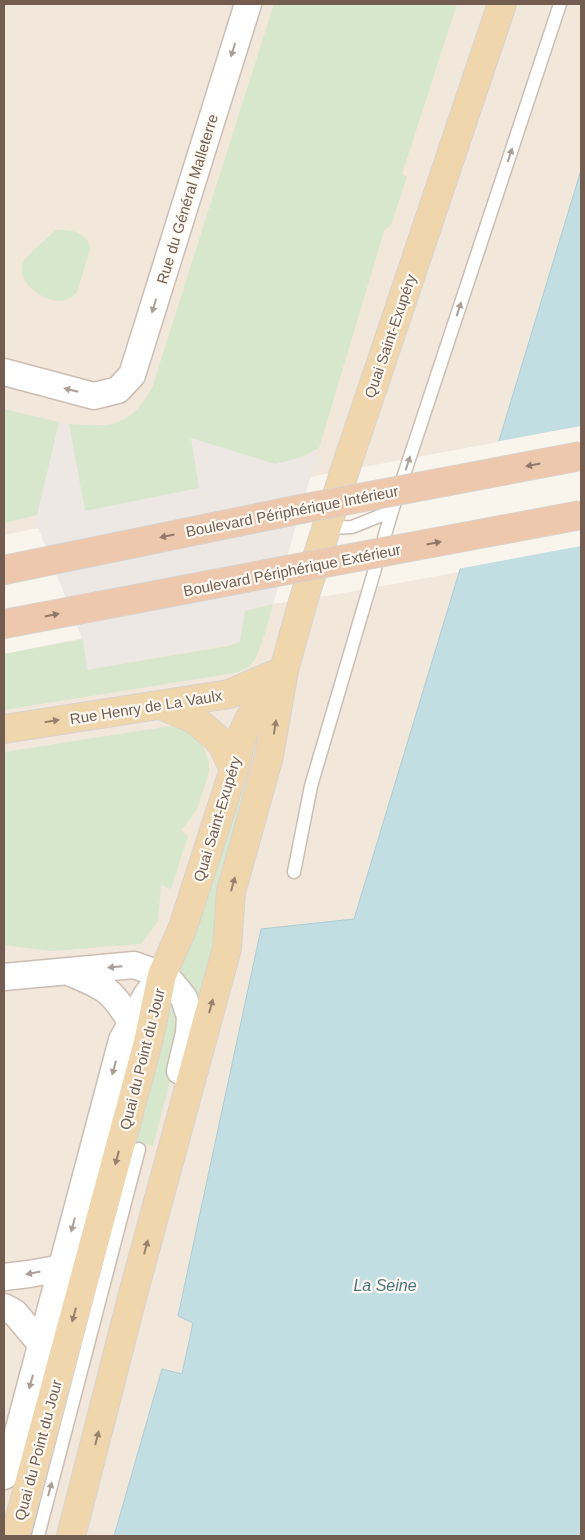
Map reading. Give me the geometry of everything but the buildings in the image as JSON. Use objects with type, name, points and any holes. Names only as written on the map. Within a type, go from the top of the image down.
[{"type":"highway","name":"Boulevard Périphérique Intérieur","points":[[4,570],[301,509],[581,456]]},
{"type":"highway","name":"Boulevard Périphérique Extérieur","points":[[4,624],[581,515]]},
{"type":"main road","name":"Quai Saint-Exupéry","points":[[176,1137],[227,948],[231,892],[273,741],[284,670],[347,464],[502,4]]},
{"type":"main road","name":"Quai Saint-Exupéry","points":[[162,975],[183,927],[234,769],[243,733],[257,704],[284,670]]},
{"type":"main road","name":"Rue Henry de La Vaulx","points":[[4,729],[229,694],[284,670]]},
{"type":"main road","points":[[160,704],[194,719],[221,742],[234,769]]},
{"type":"main road","name":"Quai du Point du Jour","points":[[15,1536],[148,1042],[162,975]]},
{"type":"main road","points":[[66,1532],[84,1490],[133,1294],[176,1137]]},
{"type":"main road","points":[[7,1536],[26,1494]]},
{"type":"street","name":"Rue du Général Malleterre","points":[[4,372],[94,396],[118,390],[132,375],[248,4]]},
{"type":"street","points":[[4,977],[134,965],[162,975],[172,983],[184,998],[190,1017],[188,1040],[169,1116],[176,1137]]},
{"type":"street","points":[[65,971],[103,986],[112,994],[131,1022]]},
{"type":"street","name":"Quai du Point du Jour","points":[[4,1476],[17,1436],[122,1040],[146,996],[162,975]]},
{"type":"street","points":[[4,1277],[62,1268]]},
{"type":"street","points":[[4,1307],[15,1313],[41,1344]]},
{"type":"lane","points":[[294,872],[311,786],[392,510],[560,4]]},
{"type":"lane","points":[[327,528],[352,528],[392,510]]},
{"type":"lane","points":[[38,1536],[139,1148]]},
{"type":"shaded area","points":[[4,4],[581,4],[581,170],[498,442],[310,477],[273,604],[459,572],[354,920],[178,1316],[193,1323],[183,1374],[162,1369],[114,1536],[4,1536],[4,654],[82,638],[39,528],[4,535]]},
{"type":"shaded area","points":[[59,422],[69,424],[85,511],[190,437],[275,464],[302,457],[319,448],[273,604],[245,611],[240,642],[86,670],[82,639],[38,528],[37,515]]},
{"type":"green space","points":[[274,4],[457,4],[402,174],[407,177],[391,225],[384,231],[319,448],[302,457],[275,464],[191,438],[199,488],[85,511],[69,424],[97,425],[118,422],[136,411],[152,388]]},
{"type":"green space","points":[[56,230],[78,233],[86,239],[90,249],[77,292],[69,299],[60,301],[40,295],[31,288],[22,272],[25,260]]},
{"type":"green space","points":[[4,409],[59,422],[37,515],[4,523]]},
{"type":"green space","points":[[273,604],[257,656],[248,667],[241,671],[4,710],[4,654],[83,639],[87,670],[228,646],[240,642],[245,611]]},
{"type":"green space","points":[[171,726],[184,728],[201,742],[209,762],[209,772],[197,810],[181,830],[188,836],[171,889],[161,885],[158,921],[141,944],[51,951],[4,945],[4,752]]},
{"type":"green space","points":[[253,745],[255,749],[219,884],[215,909],[216,945],[201,1002],[190,982],[177,971]]},
{"type":"green space","points":[[169,1001],[174,1001],[182,1036],[153,1146],[133,1141]]},
{"type":"water","name":"La Seine","points":[[581,170],[581,1536],[114,1536],[162,1369],[182,1374],[193,1323],[178,1316],[261,929],[354,919]]},
{"type":"pier","points":[[581,426],[581,546],[457,569],[495,442]]}]
